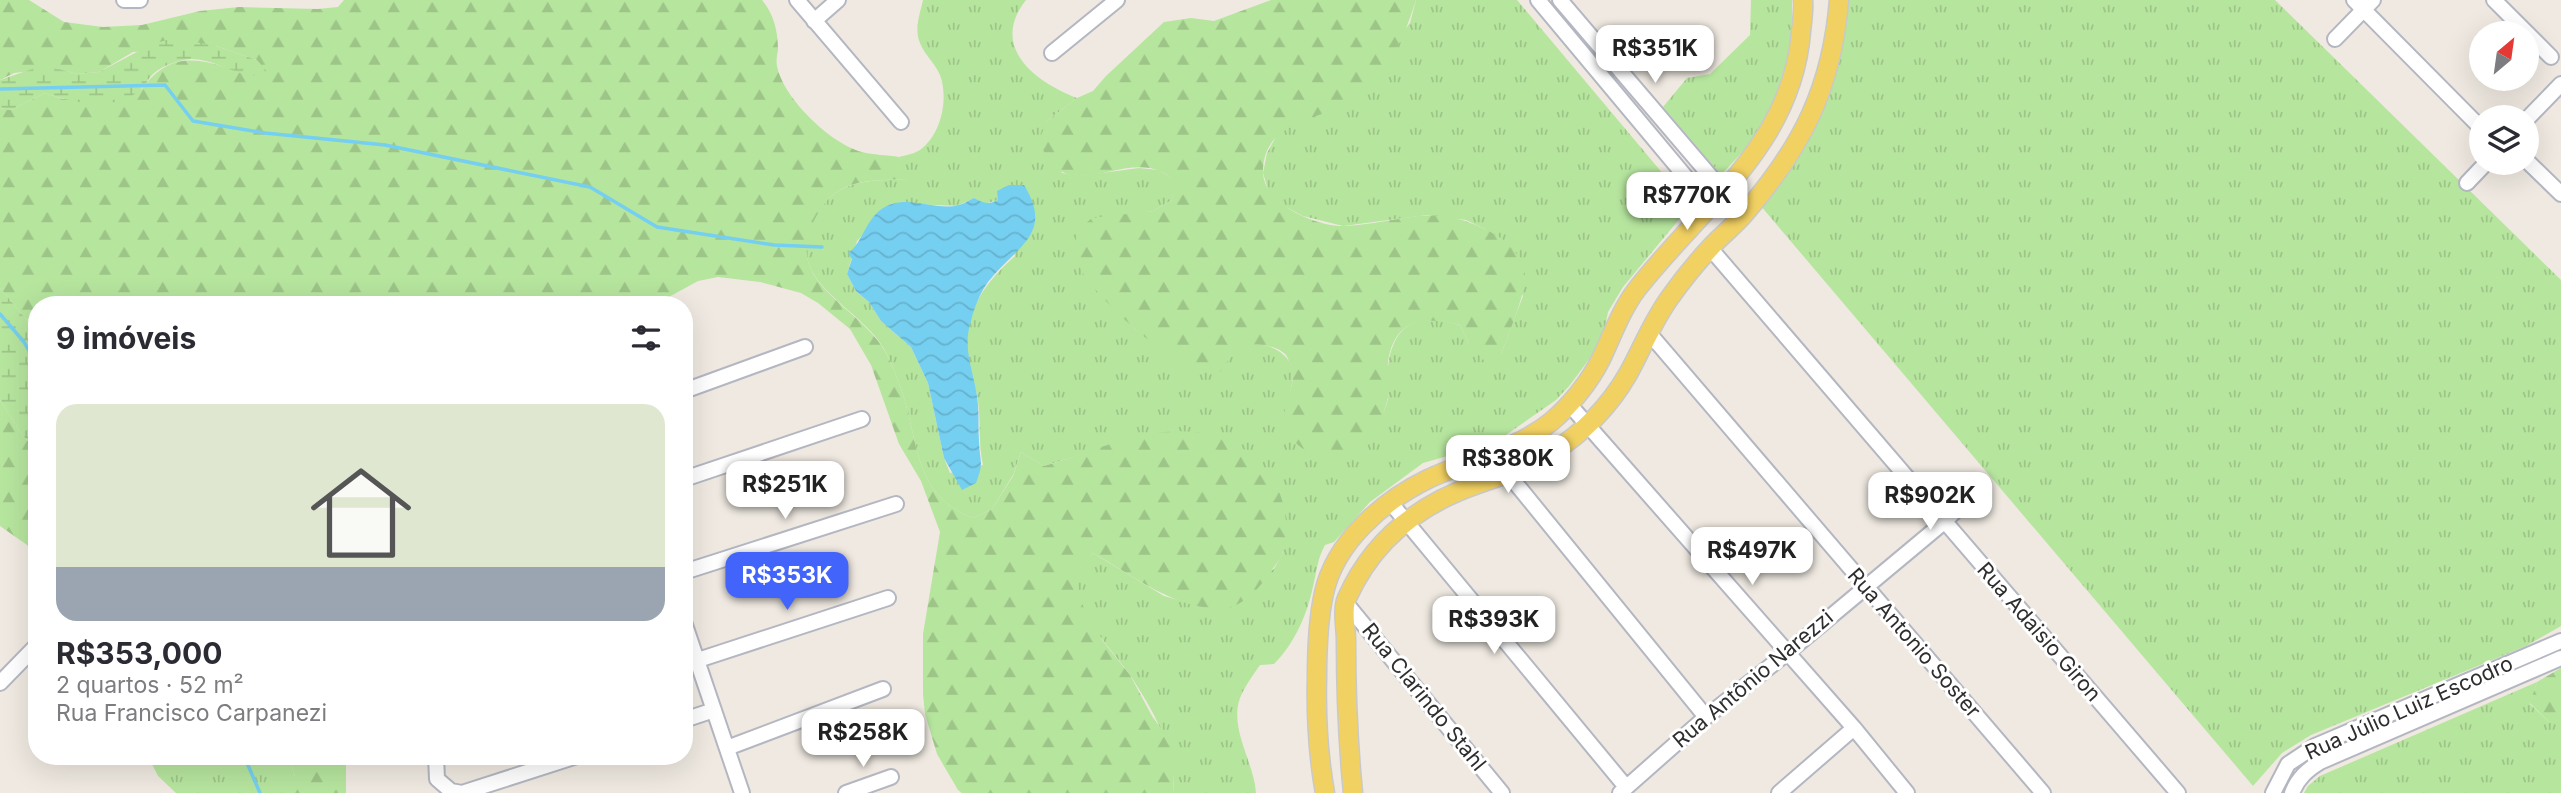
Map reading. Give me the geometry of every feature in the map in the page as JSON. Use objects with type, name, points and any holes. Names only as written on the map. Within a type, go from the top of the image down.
[{"type":"main road","points":[[1325,793],[1319,758],[1316,707],[1317,657],[1324,591],[1346,546],[1370,518],[1390,502],[1428,479],[1535,433],[1569,404],[1599,363],[1619,320],[1637,290],[1724,192],[1762,143],[1785,103],[1799,60],[1803,0]]},
{"type":"main road","points":[[1353,793],[1347,721],[1345,602],[1372,556],[1388,535],[1451,495],[1509,475],[1550,455],[1588,426],[1608,405],[1627,376],[1669,298],[1710,248],[1744,214],[1787,159],[1812,115],[1827,73],[1836,32],[1839,0]]},
{"type":"main road","points":[[1724,192],[1744,214]]},
{"type":"main road","points":[[1708,209],[1710,248]]},
{"type":"street","points":[[797,0],[901,122]]},
{"type":"street","points":[[814,21],[838,0]]},
{"type":"street","points":[[1052,53],[1117,0]]},
{"type":"street","points":[[1538,0],[1708,209]]},
{"type":"street","points":[[1560,0],[1724,192]]},
{"type":"street","points":[[2494,0],[2551,57]]},
{"type":"street","points":[[2335,39],[2363,3],[2469,115]]},
{"type":"street","points":[[2539,107],[2561,84]]},
{"type":"street","points":[[2539,173],[2561,194]]},
{"type":"street","points":[[2467,183],[2475,175]]},
{"type":"street","name":"Rua Adaisio Giron","points":[[1710,248],[2178,793]]},
{"type":"street","name":"Rua Antonio Soster","points":[[1649,333],[2043,793]]},
{"type":"street","points":[[693,388],[806,347]]},
{"type":"street","points":[[1569,404],[1854,728],[1907,793]]},
{"type":"street","points":[[693,476],[862,419]]},
{"type":"street","points":[[1509,475],[1706,717]]},
{"type":"street","name":"Rua Antônio Narezzi","points":[[1623,790],[1706,717],[1944,522],[1983,484]]},
{"type":"street","points":[[1390,502],[1623,790]]},
{"type":"street","points":[[693,569],[896,504]]},
{"type":"street","points":[[698,660],[888,597]]},
{"type":"street","name":"Rua Clarindo Stahl","points":[[1345,602],[1502,793]]},
{"type":"street","name":"Rua Júlio Luiz Escodro","points":[[2273,793],[2288,764],[2315,746],[2561,642]]},
{"type":"street","points":[[693,647],[740,793]]},
{"type":"street","points":[[0,683],[28,655]]},
{"type":"street","name":"Rua Júlio Luiz Escodro","points":[[2292,793],[2295,784],[2306,771],[2320,762],[2561,659]]},
{"type":"street","points":[[727,748],[883,689]]},
{"type":"street","points":[[693,717],[714,710]]},
{"type":"street","points":[[1780,793],[1854,728]]},
{"type":"street","points":[[436,765],[437,779],[451,791],[468,792],[550,765]]},
{"type":"street","points":[[846,793],[891,777]]},
{"type":"green space","points":[[0,0],[29,0],[64,22],[103,27],[142,25],[200,11],[239,7],[338,7],[344,0],[762,0],[770,11],[776,30],[777,64],[781,79],[798,105],[836,140],[866,153],[899,157],[910,179],[857,183],[835,193],[817,215],[808,236],[807,254],[811,269],[820,283],[873,335],[886,353],[906,406],[921,463],[938,495],[953,508],[973,518],[992,509],[1013,476],[1021,452],[1044,466],[1118,442],[1175,431],[1216,436],[1236,444],[1253,456],[1278,488],[1286,529],[1283,551],[1258,588],[1236,605],[1207,608],[1172,598],[1093,553],[1080,568],[1078,586],[1083,606],[1103,641],[1130,675],[1152,716],[1167,737],[1174,755],[1173,793],[962,793],[958,790],[937,754],[925,714],[923,694],[923,634],[940,532],[921,481],[899,444],[871,365],[850,329],[818,303],[801,293],[760,282],[718,277],[698,281],[671,296],[28,296],[28,321],[0,288],[0,108],[11,110],[45,93],[63,99],[142,89],[166,66],[179,62],[205,62],[250,75],[257,60],[216,46],[133,52],[99,72],[77,74],[56,68],[14,73],[0,80]]},
{"type":"green space","points":[[923,0],[1026,0],[1016,17],[1012,33],[1022,61],[1046,83],[1077,98],[1047,121],[1062,173],[1080,176],[1139,168],[1159,170],[1175,180],[1172,200],[1153,211],[1133,214],[1121,314],[1135,329],[1220,371],[1231,356],[1247,345],[1262,345],[1277,350],[1288,360],[1293,374],[1285,413],[1368,439],[1387,404],[1389,360],[1398,335],[1405,328],[1414,323],[1435,320],[1460,325],[1469,343],[1501,354],[1523,296],[1485,229],[1466,220],[1427,215],[1343,226],[1303,216],[1284,206],[1269,193],[1263,173],[1267,153],[1277,135],[1295,123],[1333,109],[1350,99],[1410,23],[1416,0],[1517,0],[1685,200],[1686,211],[1623,287],[1608,312],[1604,332],[1593,354],[1556,400],[1503,437],[1423,463],[1370,502],[1334,542],[1325,545],[1308,604],[1295,636],[1274,664],[1260,665],[1240,698],[1237,710],[1240,734],[1256,793],[1173,793],[1168,748],[1156,719],[1132,678],[1094,628],[1080,600],[1077,585],[1080,568],[1093,553],[1164,596],[1204,607],[1274,569],[1283,552],[1284,538],[1215,436],[1192,433],[1149,435],[1044,466],[1021,452],[1013,475],[992,509],[973,518],[953,508],[938,495],[928,480],[900,386],[883,347],[820,283],[811,269],[806,254],[808,236],[816,215],[825,203],[845,187],[869,181],[909,179],[899,157],[920,150],[938,126],[943,105],[943,84],[918,38]],"holes":[[[974,198],[984,204],[998,200],[1015,256],[981,294],[967,330],[967,350],[978,401],[983,465],[950,473],[944,458],[928,383],[911,347],[881,321],[869,302],[856,291],[847,274],[857,241],[892,203],[957,206]]]},
{"type":"green space","points":[[1271,0],[1416,0],[1395,52],[1374,79],[1338,107],[1286,130],[1269,146],[1263,172],[1265,184],[1272,194],[1307,218],[1333,225],[1366,224],[1419,216],[1454,218],[1473,224],[1510,245],[1521,261],[1525,274],[1520,301],[1501,354],[1483,360],[1469,343],[1460,325],[1447,322],[1423,321],[1404,329],[1397,336],[1391,347],[1388,365],[1390,383],[1384,412],[1368,440],[1361,447],[1346,454],[1316,454],[1298,445],[1287,431],[1284,412],[1293,378],[1286,355],[1278,349],[1251,345],[1234,354],[1220,372],[1198,371],[1169,355],[1133,327],[1100,295],[1080,268],[1076,250],[1077,231],[1092,218],[1153,211],[1172,200],[1174,180],[1160,171],[1143,167],[1077,176],[1062,172],[1050,161],[1039,140],[1047,121],[1077,98],[1093,91],[1164,22],[1191,18],[1214,21]]},
{"type":"green space","points":[[1751,0],[1792,0],[1789,53],[1781,88],[1767,120],[1721,175],[1663,107],[1687,78],[1710,74],[1750,35]]},
{"type":"green space","points":[[1846,0],[2275,0],[2561,280],[2561,626],[2526,646],[2311,735],[2282,753],[2253,786],[1760,205],[1800,152],[1822,110],[1842,38]]},
{"type":"green space","points":[[174,38],[216,46],[257,60],[270,75],[248,75],[206,61],[191,59],[160,69],[132,96],[120,101],[95,104],[45,93],[11,110],[0,108],[0,80],[35,68],[56,68],[77,74],[99,72],[152,44]]},
{"type":"green space","points":[[0,288],[28,321],[28,441],[0,400]]},
{"type":"green space","points":[[0,400],[28,441],[28,546],[0,526]]},
{"type":"green space","points":[[2561,668],[2561,723],[2550,723],[2530,703],[2537,682]]},
{"type":"green space","points":[[2537,682],[2530,704],[2550,723],[2561,723],[2561,793],[2304,793],[2320,776]]},
{"type":"green space","points":[[152,765],[292,765],[295,793],[176,793],[158,776]]},
{"type":"green space","points":[[292,765],[346,765],[346,793],[295,793]]},
{"type":"water","points":[[1009,185],[1024,185],[1035,216],[1028,239],[988,282],[972,316],[968,332],[968,353],[977,394],[981,466],[976,483],[962,490],[944,458],[928,383],[911,347],[881,321],[869,302],[856,291],[847,274],[852,259],[848,253],[858,243],[875,215],[889,205],[906,202],[951,206],[974,198],[991,202],[998,200],[997,191]]},
{"type":"waterway","points":[[0,89],[165,85],[193,121],[265,133],[385,145],[590,187],[657,227],[774,245],[822,247]]},
{"type":"waterway","points":[[0,314],[28,349]]},
{"type":"waterway","points":[[248,765],[260,793]]}]
